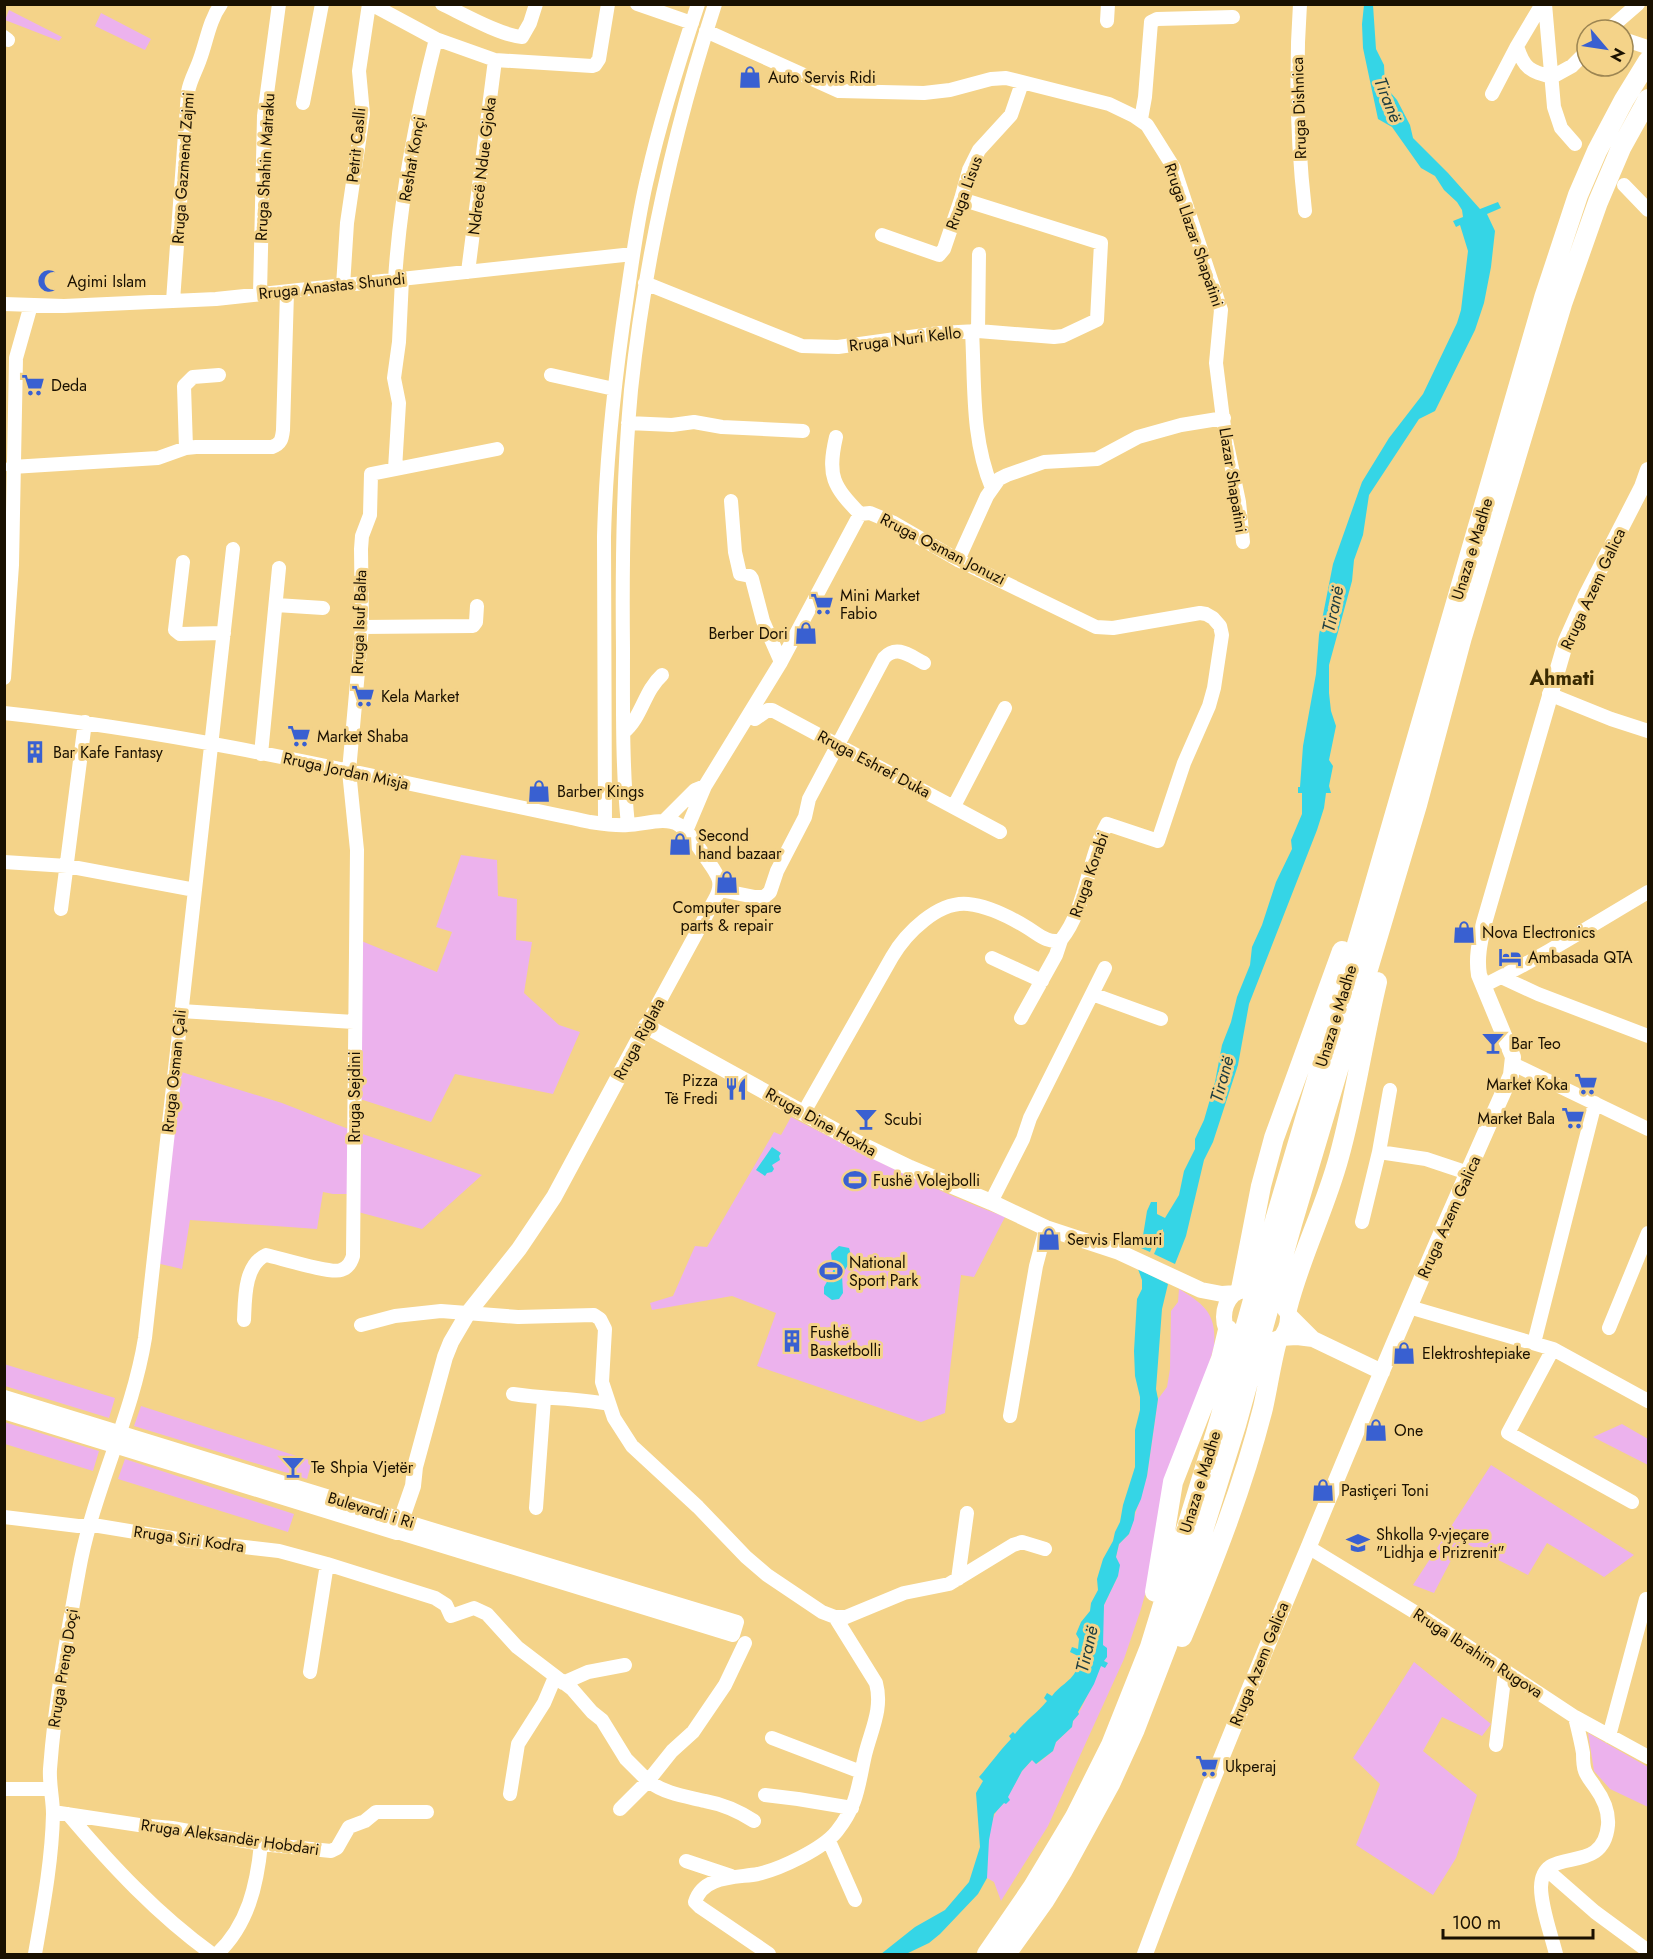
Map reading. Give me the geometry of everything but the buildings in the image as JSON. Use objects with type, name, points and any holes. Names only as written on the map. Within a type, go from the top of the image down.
[{"type":"highway","name":"Unaza e Madhe","points":[[1006,1954],[1063,1870],[1119,1766],[1149,1696],[1174,1624],[1284,1220],[1432,717],[1544,298],[1578,195],[1597,151],[1646,53]]},
{"type":"highway","name":"Unaza e Madhe","points":[[1432,717],[1462,638],[1562,304],[1598,202],[1621,148],[1648,99]]},
{"type":"highway","points":[[1238,1291],[1274,1138],[1351,929],[1387,811],[1432,717]]},
{"type":"highway","points":[[1287,1312],[1295,1275],[1327,1195],[1339,1156],[1382,963],[1431,777],[1432,717]]},
{"type":"highway","points":[[1040,1876],[1049,1851],[1076,1802],[1100,1750],[1138,1655],[1151,1613],[1173,1482],[1221,1359],[1226,1323]]},
{"type":"highway","points":[[1063,1870],[1071,1864],[1083,1848],[1126,1770],[1210,1570],[1258,1425],[1278,1339]]},
{"type":"highway","name":"Unaza e Madhe","points":[[987,1954],[1040,1876],[1075,1817],[1104,1761],[1157,1626],[1197,1489],[1228,1422]]},
{"type":"main road","name":"Rruga Azem Galica","points":[[1145,1954],[1224,1750],[1308,1547],[1409,1307],[1511,1075],[1513,1058],[1483,986],[1477,963],[1484,923],[1566,640],[1648,470]]},
{"type":"main road","name":"Rruga Dine Hoxha","points":[[646,1026],[882,1155],[1046,1228],[1119,1252],[1194,1287],[1222,1294],[1256,1285],[1270,1288],[1281,1297],[1287,1312],[1313,1339]]},
{"type":"main road","name":"Rruga Riglata","points":[[468,1313],[537,1226],[646,1026]]},
{"type":"main road","name":"Rruga Dine Hoxha","points":[[1194,1287],[1226,1323],[1234,1339],[1248,1348],[1266,1347],[1278,1339],[1298,1336],[1313,1339],[1382,1372]]},
{"type":"main road","points":[[1226,1323],[1226,1307],[1238,1291]]},
{"type":"main road","points":[[1278,1339],[1287,1325],[1287,1312]]},
{"type":"main road","points":[[394,1524],[413,1486],[415,1467],[445,1357],[468,1313]]},
{"type":"main road","name":"Bulevardi i Ri","points":[[4,1398],[117,1440]]},
{"type":"main road","name":"Bulevardi i Ri","points":[[4,1411],[117,1440],[394,1524]]},
{"type":"street","name":"Rruga Gazmend Zajmi","points":[[173,301],[188,92],[205,47],[210,22],[221,4]]},
{"type":"street","name":"Rruga Shahin Matraku","points":[[260,294],[264,125],[279,4]]},
{"type":"street","points":[[303,103],[322,4]]},
{"type":"street","points":[[370,4],[436,39],[495,60],[595,65],[599,58],[608,4]]},
{"type":"street","name":"Petrit Caslli","points":[[343,286],[353,176],[363,114],[358,71],[370,4]]},
{"type":"street","points":[[442,4],[484,24],[516,37],[522,37],[530,23],[536,4]]},
{"type":"street","points":[[637,4],[692,23]]},
{"type":"street","points":[[698,4],[662,119],[648,176],[633,254],[614,388],[605,491],[604,537],[605,824],[628,825],[664,821],[676,823],[686,831],[720,878],[720,890],[764,897],[770,892],[777,871],[805,817],[809,799],[888,654],[897,650],[924,663]]},
{"type":"street","points":[[628,825],[624,732],[622,530],[628,423],[645,283],[661,201],[675,142],[715,4]]},
{"type":"street","points":[[1107,4],[1107,21]]},
{"type":"street","name":"Rruga Dishnica","points":[[1300,4],[1296,94],[1305,211]]},
{"type":"street","points":[[1492,94],[1517,46],[1543,4]]},
{"type":"street","points":[[1543,4],[1554,106],[1561,128],[1575,144]]},
{"type":"street","points":[[1622,18],[1638,4]]},
{"type":"street","points":[[1141,119],[1151,22],[1157,19],[1233,17]]},
{"type":"street","name":"Rruga Llazar Shapatini","points":[[706,31],[839,91],[924,93],[950,90],[999,78],[1109,104],[1141,119],[1174,168],[1221,310],[1216,363],[1224,418]]},
{"type":"street","name":"Reshat Konçi","points":[[399,280],[403,208],[425,83],[436,39]]},
{"type":"street","points":[[1517,46],[1527,59],[1536,61],[1549,50]]},
{"type":"street","points":[[1517,46],[1522,62],[1530,70],[1552,77],[1575,63]]},
{"type":"street","name":"Ndrecë Ndue Gjoka","points":[[468,272],[495,60]]},
{"type":"street","name":"Rruga Lisus","points":[[882,235],[939,255],[944,249],[969,170],[979,150],[1011,115],[1022,83]]},
{"type":"street","points":[[1624,185],[1648,210]]},
{"type":"street","name":"Rruga Nuri Kello","points":[[645,283],[802,346],[838,347],[939,333],[975,331],[1054,337],[1063,336],[1097,320],[1101,243],[961,199]]},
{"type":"street","name":"Rruga Anastas Shundi","points":[[4,303],[64,306],[173,301],[287,292],[633,254]]},
{"type":"street","points":[[979,254],[975,331],[977,434],[985,471],[992,488]]},
{"type":"street","points":[[399,280],[399,342],[394,378],[399,403],[395,469],[497,449]]},
{"type":"street","points":[[12,466],[158,458],[186,448],[272,447],[278,445],[284,430],[287,292]]},
{"type":"street","points":[[4,678],[11,588],[8,525],[12,466],[9,444],[16,358],[31,305]]},
{"type":"street","points":[[186,448],[184,386],[193,377],[219,375]]},
{"type":"street","points":[[550,375],[614,388]]},
{"type":"street","points":[[958,560],[992,488],[1007,475],[1044,462],[1097,459],[1138,437],[1180,425],[1224,418]]},
{"type":"street","name":"Llazar Shapatini","points":[[1224,418],[1228,457],[1239,502],[1243,543]]},
{"type":"street","points":[[628,423],[672,425],[694,422],[722,427],[803,431]]},
{"type":"street","points":[[836,437],[832,454],[832,477],[837,488],[860,514]]},
{"type":"street","name":"Rruga Isuf Balta","points":[[349,771],[362,627],[361,549],[362,536],[370,515],[371,474],[395,469]]},
{"type":"street","points":[[730,501],[735,552],[740,574],[750,576],[752,579],[763,621],[781,662]]},
{"type":"street","name":"Rruga Osman Jonuzi","points":[[686,831],[705,786],[781,662],[860,514],[870,513],[894,523],[958,560],[1096,627],[1113,628],[1200,614],[1206,614],[1216,621]]},
{"type":"street","name":"Rruga Osman Çali","points":[[117,1440],[131,1398],[145,1338],[233,549]]},
{"type":"street","points":[[183,562],[175,630],[180,634],[224,633]]},
{"type":"street","points":[[261,754],[279,568]]},
{"type":"street","points":[[276,605],[323,608]]},
{"type":"street","points":[[362,627],[473,626],[476,622],[477,606]]},
{"type":"street","name":"Rruga Korabi","points":[[1061,940],[1067,933],[1077,911],[1099,840],[1107,824],[1158,842],[1184,763],[1209,706],[1214,688],[1222,635],[1216,621]]},
{"type":"street","points":[[624,732],[636,720],[653,683],[662,675]]},
{"type":"street","points":[[1550,694],[1611,719],[1648,731]]},
{"type":"street","points":[[954,806],[1005,708]]},
{"type":"street","name":"Rruga Eshref Duka","points":[[748,716],[755,719],[768,710],[772,710],[1000,832]]},
{"type":"street","name":"Rruga Jordan Misja","points":[[4,713],[85,722],[212,744],[605,824]]},
{"type":"street","points":[[61,909],[85,722]]},
{"type":"street","name":"Rruga Sejdini","points":[[244,1320],[247,1285],[257,1262],[262,1257],[266,1255],[334,1272],[340,1271],[350,1263],[353,1256],[357,850],[349,771]]},
{"type":"street","name":"Rruga Osman Jonuzi","points":[[664,821],[695,790],[705,786]]},
{"type":"street","points":[[4,862],[67,866],[195,890]]},
{"type":"street","name":"Rruga Riglata","points":[[646,1026],[720,890]]},
{"type":"street","points":[[1483,986],[1536,959],[1648,892]]},
{"type":"street","points":[[804,1112],[899,945],[915,927],[949,907],[968,904],[1000,913],[1049,940],[1061,940],[1056,955],[1021,1018]]},
{"type":"street","points":[[992,958],[1042,981]]},
{"type":"street","points":[[992,1202],[1023,1139],[1030,1118],[1105,968]]},
{"type":"street","points":[[1501,977],[1538,994],[1648,1036]]},
{"type":"street","points":[[1092,994],[1161,1018]]},
{"type":"street","points":[[181,1011],[354,1022]]},
{"type":"street","points":[[1513,1064],[1648,1129]]},
{"type":"street","points":[[1362,1222],[1366,1197],[1379,1152],[1390,1090]]},
{"type":"street","points":[[1534,1343],[1595,1103]]},
{"type":"street","points":[[1379,1152],[1426,1159],[1468,1173]]},
{"type":"street","points":[[1010,1416],[1036,1266],[1046,1228]]},
{"type":"street","points":[[1609,1328],[1648,1233]]},
{"type":"street","points":[[1409,1307],[1552,1349],[1648,1401]]},
{"type":"street","points":[[361,1326],[395,1316],[441,1311],[518,1317],[594,1315],[600,1319],[605,1329],[602,1382],[614,1418],[632,1446],[698,1507],[746,1557],[786,1588],[822,1612],[835,1617],[846,1617],[904,1593],[949,1584],[1012,1545],[1022,1542],[1045,1549]]},
{"type":"street","points":[[1552,1349],[1508,1433],[1632,1502]]},
{"type":"street","points":[[513,1395],[544,1399],[579,1399],[609,1404]]},
{"type":"street","points":[[536,1508],[544,1399]]},
{"type":"street","name":"Rruga Preng Doçi","points":[[35,1954],[43,1907],[53,1812],[49,1789],[60,1679],[88,1525],[117,1440]]},
{"type":"street","points":[[957,1579],[967,1513]]},
{"type":"street","name":"Rruga Siri Kodra","points":[[4,1517],[88,1525],[279,1551],[327,1564],[435,1598],[446,1605],[451,1616],[474,1608],[480,1610],[487,1614],[516,1647],[559,1680]]},
{"type":"street","name":"Bulevardi i Ri","points":[[394,1524],[738,1633],[725,1684],[693,1732],[672,1751],[648,1781]]},
{"type":"street","name":"Rruga Ibrahim Rugova","points":[[1308,1547],[1431,1622],[1575,1717],[1648,1757]]},
{"type":"street","points":[[309,1672],[327,1564]]},
{"type":"street","points":[[1609,1736],[1646,1599]]},
{"type":"street","points":[[769,1954],[700,1907],[695,1902],[696,1896],[707,1886],[731,1876],[758,1874],[804,1855],[829,1840],[852,1808],[879,1707],[879,1693],[876,1683],[835,1617]]},
{"type":"street","points":[[510,1794],[518,1744],[559,1680],[625,1665]]},
{"type":"street","points":[[1496,1745],[1506,1671]]},
{"type":"street","points":[[559,1680],[572,1689],[602,1720],[626,1759],[660,1790],[717,1804],[754,1821]]},
{"type":"street","points":[[1556,1954],[1541,1886],[1542,1878],[1551,1865],[1557,1861],[1585,1858],[1596,1852],[1604,1842],[1608,1827],[1608,1814],[1600,1793],[1585,1773],[1575,1717]]},
{"type":"street","points":[[772,1738],[861,1772]]},
{"type":"street","points":[[620,1809],[648,1781]]},
{"type":"street","points":[[4,1789],[49,1789]]},
{"type":"street","points":[[765,1795],[798,1798],[852,1808]]},
{"type":"street","name":"Rruga Aleksandër Hobdari","points":[[53,1812],[172,1828],[261,1844],[331,1851],[337,1848],[349,1827],[365,1821],[376,1812],[427,1812]]},
{"type":"street","points":[[68,1814],[108,1862],[135,1889],[163,1916],[212,1954]]},
{"type":"street","points":[[829,1840],[855,1900]]},
{"type":"street","points":[[217,1954],[234,1936],[251,1901],[256,1884],[261,1844]]},
{"type":"street","points":[[686,1861],[731,1876]]},
{"type":"street","points":[[1547,1870],[1595,1912],[1648,1951]]},
{"type":"shaded area","points":[[9,10],[62,37],[59,41],[5,20]]},
{"type":"shaded area","points":[[101,13],[151,39],[145,50],[95,26]]},
{"type":"shaded area","points":[[461,855],[497,860],[498,896],[517,899],[516,940],[532,942],[524,993],[559,1025],[580,1032],[553,1094],[455,1074],[431,1122],[360,1099],[359,940],[437,972],[452,932],[436,927]]},
{"type":"shaded area","points":[[175,1070],[282,1103],[351,1130],[482,1175],[422,1229],[358,1212],[359,1194],[323,1192],[317,1229],[190,1220],[182,1269],[156,1263]]},
{"type":"shaded area","name":"National Sport Park","points":[[791,1117],[923,1183],[1005,1217],[974,1277],[961,1275],[945,1413],[921,1422],[757,1366],[776,1313],[732,1296],[652,1310],[650,1303],[673,1296],[695,1246],[707,1247],[774,1132],[781,1135]]},
{"type":"shaded area","points":[[1179,1289],[1207,1311],[1213,1326],[1214,1346],[1141,1609],[1124,1659],[1048,1826],[1001,1901],[994,1882],[987,1878],[989,1834],[995,1814],[1009,1800],[1007,1798],[1022,1771],[1032,1760],[1037,1764],[1053,1751],[1056,1742],[1072,1727],[1101,1666],[1107,1662],[1103,1661],[1104,1605],[1118,1576],[1116,1557],[1119,1544],[1129,1534],[1147,1476],[1158,1399],[1167,1387],[1170,1369],[1171,1311],[1178,1302]]},
{"type":"shaded area","points":[[4,1364],[115,1398],[109,1418],[5,1386]]},
{"type":"shaded area","points":[[141,1406],[312,1461],[307,1479],[134,1426]]},
{"type":"shaded area","points":[[4,1422],[99,1451],[93,1471],[5,1444]]},
{"type":"shaded area","points":[[1622,1424],[1648,1439],[1648,1465],[1593,1437]]},
{"type":"shaded area","points":[[125,1459],[294,1514],[288,1532],[118,1479]]},
{"type":"shaded area","points":[[1491,1465],[1634,1555],[1604,1577],[1547,1543],[1528,1575],[1461,1541],[1434,1593],[1413,1585]]},
{"type":"shaded area","points":[[1414,1662],[1491,1724],[1482,1736],[1442,1717],[1423,1751],[1477,1795],[1456,1858],[1433,1895],[1356,1845],[1380,1784],[1353,1758]]},
{"type":"shaded area","points":[[1588,1733],[1648,1767],[1648,1807],[1610,1789],[1594,1771]]},
{"type":"water","name":"Tiranë","points":[[1364,5],[1373,5],[1376,49],[1384,65],[1385,86],[1397,100],[1410,125],[1413,138],[1480,209],[1498,202],[1501,208],[1487,214],[1495,231],[1484,303],[1475,330],[1435,411],[1419,419],[1369,495],[1363,535],[1354,560],[1352,581],[1329,665],[1331,711],[1336,726],[1329,760],[1333,766],[1329,786],[1331,793],[1326,793],[1317,830],[1249,1004],[1238,1065],[1213,1142],[1204,1160],[1186,1236],[1175,1264],[1154,1254],[1163,1229],[1158,1232],[1150,1252],[1141,1248],[1147,1211],[1151,1202],[1157,1202],[1157,1214],[1165,1218],[1179,1195],[1184,1171],[1195,1149],[1195,1139],[1204,1120],[1215,1082],[1222,1045],[1250,965],[1252,947],[1276,882],[1292,849],[1291,840],[1302,814],[1302,793],[1298,793],[1298,787],[1300,787],[1303,746],[1316,674],[1319,635],[1333,564],[1362,482],[1389,438],[1423,394],[1461,310],[1468,251],[1460,225],[1456,227],[1453,221],[1463,217],[1462,210],[1435,176],[1421,168],[1392,127],[1378,119],[1363,48]]},
{"type":"water","points":[[772,1147],[781,1153],[780,1160],[772,1165],[774,1169],[765,1176],[756,1170]]},
{"type":"water","points":[[839,1246],[849,1248],[852,1258],[842,1275],[843,1293],[839,1299],[832,1300],[824,1294],[824,1287],[833,1271],[831,1253]]},
{"type":"water","name":"Tiranë","points":[[1138,1269],[1168,1284],[1162,1309],[1156,1389],[1158,1399],[1147,1476],[1129,1534],[1119,1544],[1116,1557],[1120,1565],[1118,1576],[1104,1605],[1103,1645],[1107,1648],[1107,1657],[1104,1661],[1108,1663],[1105,1668],[1101,1666],[1072,1727],[1056,1742],[1053,1751],[1036,1764],[1032,1760],[1022,1771],[1008,1797],[1010,1800],[994,1814],[989,1840],[987,1878],[978,1894],[929,1943],[906,1954],[881,1954],[915,1927],[945,1910],[969,1882],[980,1847],[976,1793],[983,1781],[979,1777],[1011,1739],[1009,1736],[1013,1732],[1015,1734],[1047,1701],[1044,1698],[1047,1693],[1052,1696],[1076,1671],[1078,1656],[1070,1652],[1072,1647],[1078,1649],[1079,1639],[1076,1634],[1081,1622],[1090,1611],[1091,1603],[1098,1590],[1097,1579],[1103,1559],[1120,1522],[1135,1467],[1135,1430],[1140,1410],[1140,1397],[1135,1376],[1134,1351],[1137,1299],[1142,1289]]},
{"type":"place","name":"Auto Servis Ridi","points":[[750,77]]},
{"type":"place","name":"Agimi Islam","points":[[49,281]]},
{"type":"place","name":"Deda","points":[[33,385]]},
{"type":"place","name":"Mini Market Fabio","points":[[822,604]]},
{"type":"place","name":"Berber Dori","points":[[806,633]]},
{"type":"place","name":"Kela Market","points":[[363,696]]},
{"type":"place","name":"Market Shaba","points":[[299,736]]},
{"type":"place","name":"Bar Kafe Fantasy","points":[[35,752]]},
{"type":"place","name":"Barber Kings","points":[[539,791]]},
{"type":"place","name":"Second hand bazaar","points":[[680,844]]},
{"type":"place","name":"Computer spare parts & repair","points":[[727,882]]},
{"type":"place","name":"Nova Electronics","points":[[1464,932]]},
{"type":"place","name":"Ambasada QTA","points":[[1510,957]]},
{"type":"place","name":"Bar Teo","points":[[1493,1043]]},
{"type":"place","name":"Market Koka","points":[[1586,1084]]},
{"type":"place","name":"Pizza Të Fredi","points":[[736,1089]]},
{"type":"place","name":"Market Bala","points":[[1573,1118]]},
{"type":"place","name":"Scubi","points":[[866,1119]]},
{"type":"place","name":"Fushë Volejbolli","points":[[855,1180]]},
{"type":"place","name":"Servis Flamuri","points":[[1049,1239]]},
{"type":"place","name":"National Sport Park","points":[[831,1271]]},
{"type":"place","name":"Fushë Basketbolli","points":[[792,1341]]},
{"type":"place","name":"Elektroshtepiake","points":[[1404,1353]]},
{"type":"place","name":"One","points":[[1376,1430]]},
{"type":"place","name":"Te Shpia Vjetër","points":[[293,1467]]},
{"type":"place","name":"Pastiçeri Toni","points":[[1323,1490]]},
{"type":"place","name":"Shkolla 9-vjeçare \"Lidhja e Prizrenit\"","points":[[1358,1543]]},
{"type":"place","name":"Ukperaj","points":[[1207,1766]]},
{"type":"district","name":"Ahmati","points":[[1562,678]]}]
